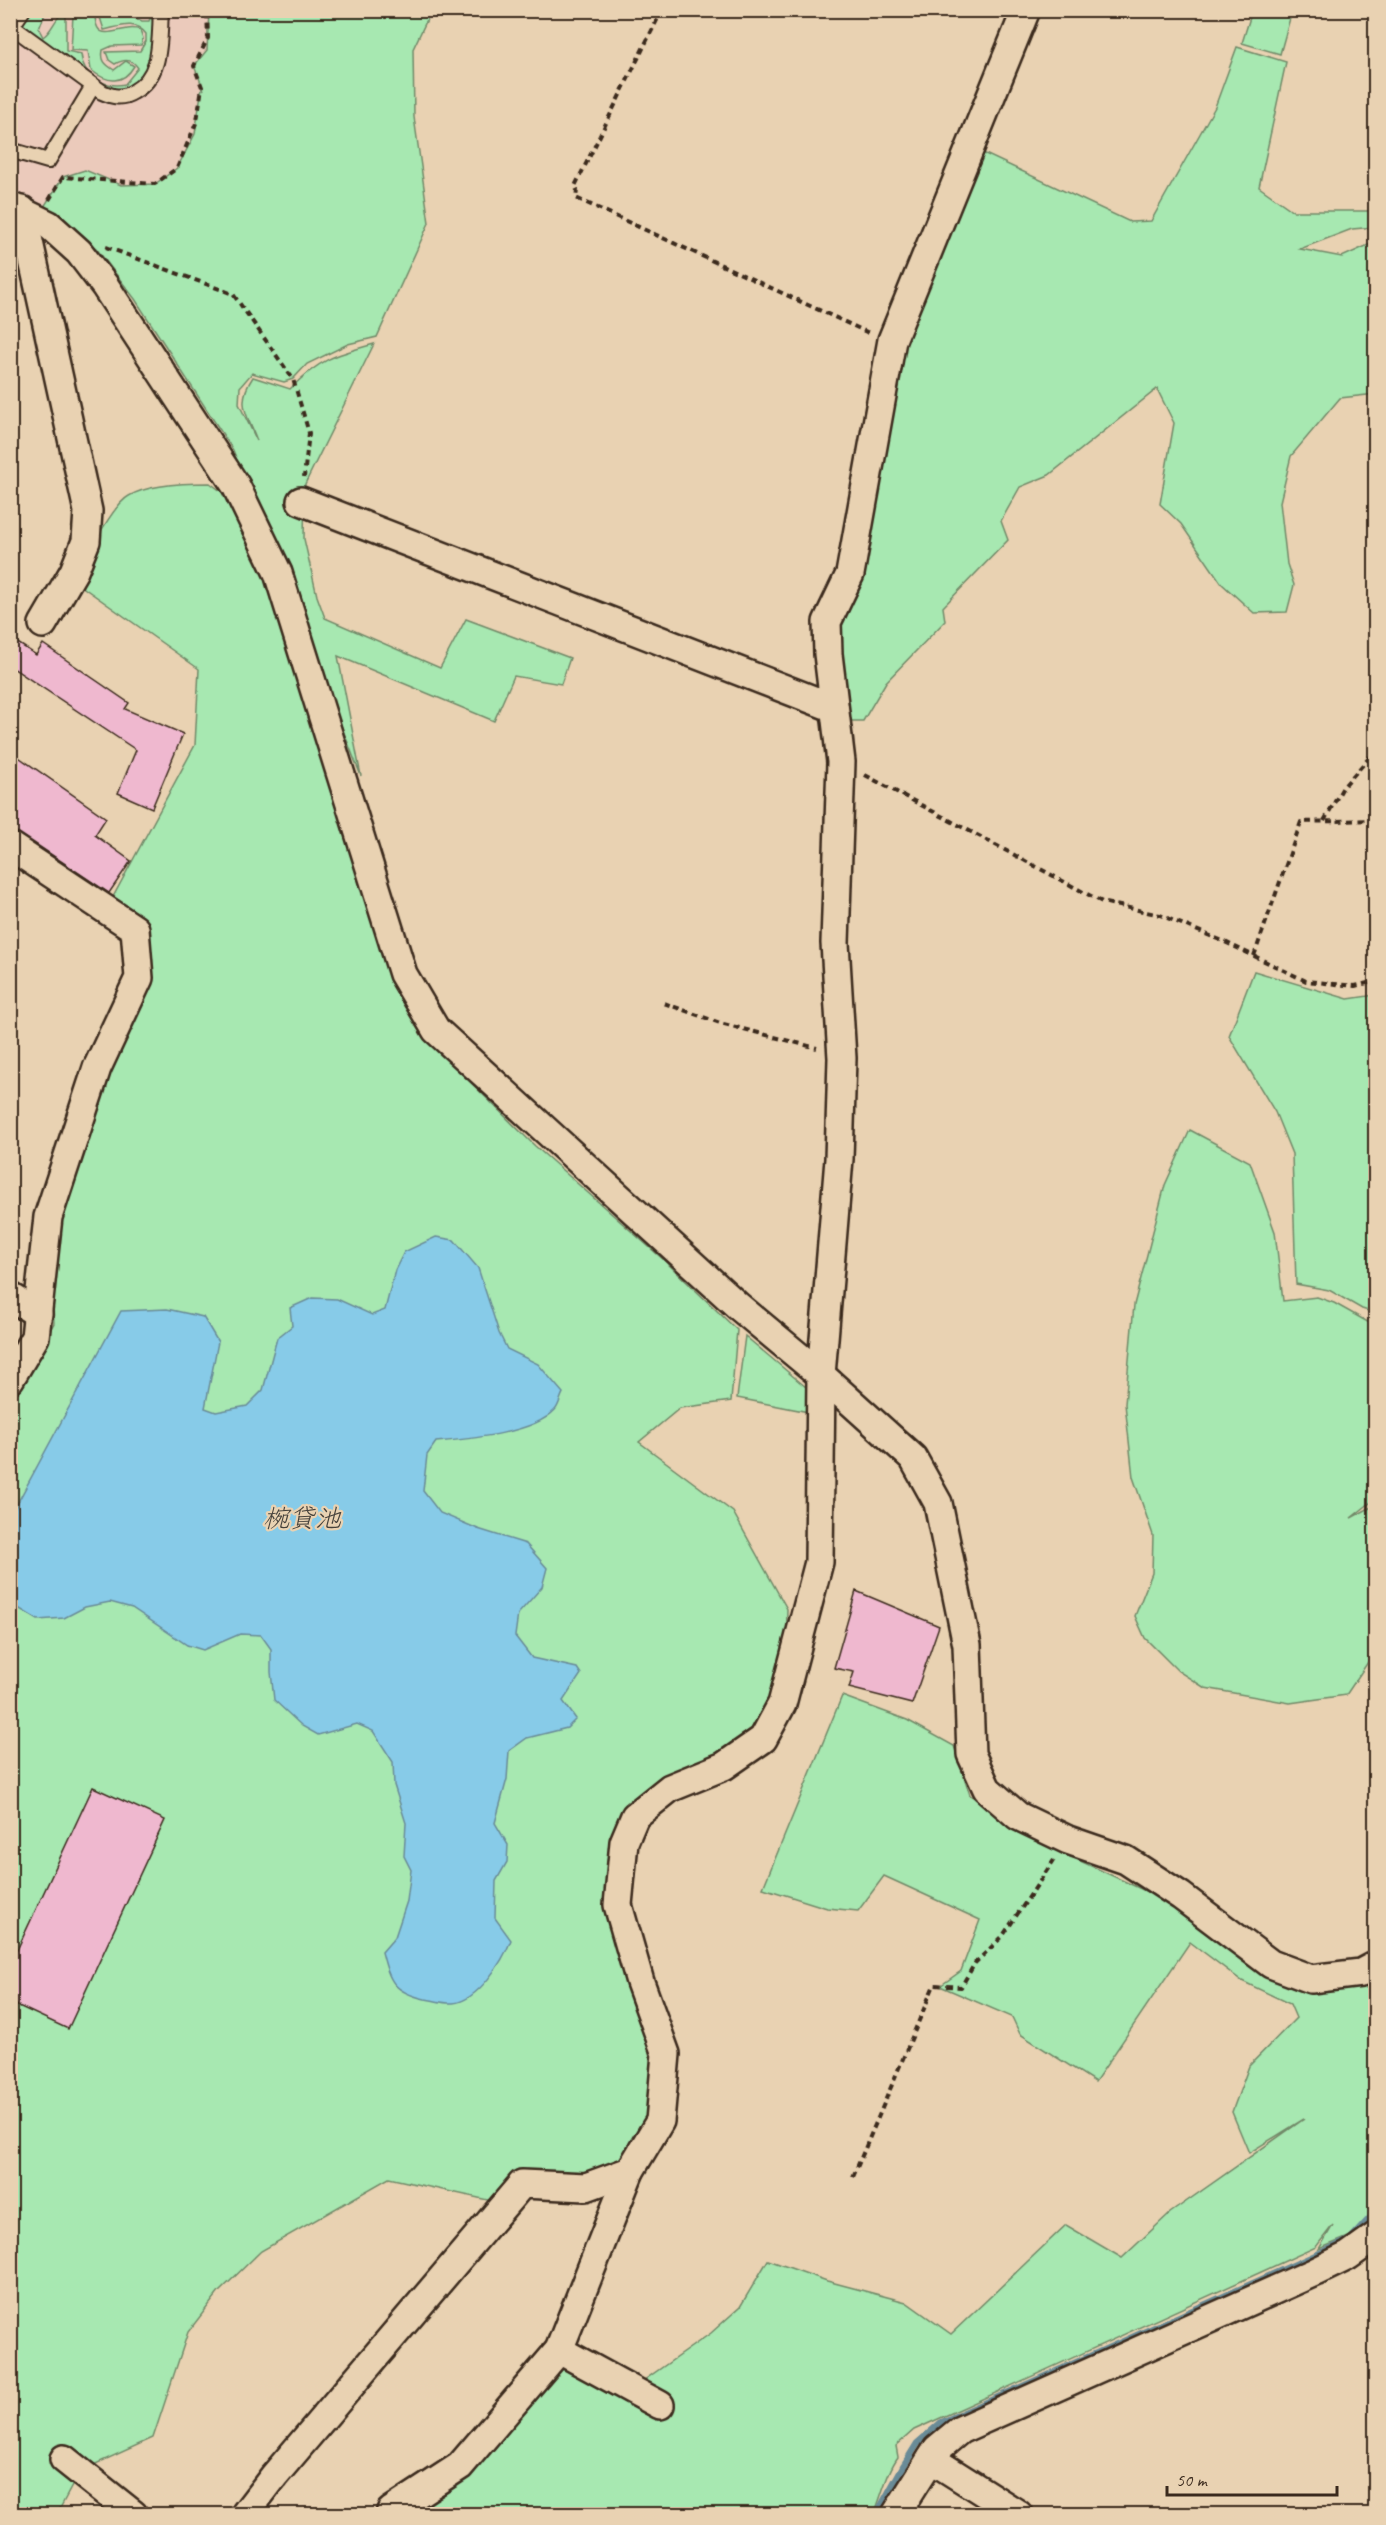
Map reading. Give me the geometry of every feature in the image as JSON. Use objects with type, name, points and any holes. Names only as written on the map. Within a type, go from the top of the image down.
[{"type":"street","points":[[390,2514],[391,2511],[460,2466],[559,2350],[630,2171],[660,2121],[666,2054],[640,1982],[618,1905],[624,1842],[634,1816],[670,1788],[724,1766],[763,1739],[782,1704],[819,1562],[821,1375],[839,1159],[842,1058],[836,943],[841,762],[827,622],[850,574],[892,340],[1026,10]]},
{"type":"street","points":[[16,208],[88,511],[86,541],[74,571],[43,624]]},
{"type":"street","points":[[16,208],[49,225],[79,252],[105,286],[236,486],[278,573],[404,974],[436,1030],[738,1306],[821,1375],[913,1458],[938,1503],[967,1645],[970,1754],[987,1790],[1018,1816],[1068,1840],[1126,1860],[1181,1896],[1271,1964],[1311,1979],[1361,1972],[1376,1965]]},
{"type":"street","points":[[301,501],[834,708]]},
{"type":"street","points":[[10,846],[135,929],[139,978],[97,1068],[48,1217],[35,1337],[10,1378]]},
{"type":"street","points":[[10,1296],[38,1314]]},
{"type":"street","points":[[245,2514],[274,2476],[522,2184],[586,2187],[630,2171]]},
{"type":"street","points":[[896,2514],[938,2449],[960,2430],[1315,2272],[1348,2256],[1376,2236]]},
{"type":"street","points":[[559,2350],[660,2405]]},
{"type":"street","points":[[64,2459],[134,2514]]},
{"type":"street","points":[[931,2459],[1018,2514]]},
{"type":"lane","points":[[23,10],[11,25],[93,86],[113,97],[127,96],[147,82],[156,66],[160,10]]},
{"type":"lane","points":[[10,150],[48,160],[93,86]]},
{"type":"path","points":[[48,202],[63,177],[155,184],[177,168],[197,120],[202,87],[194,66],[208,38],[207,10]]},
{"type":"path","points":[[662,10],[575,186],[576,198],[881,338]]},
{"type":"path","points":[[103,246],[233,294],[293,380],[309,433],[301,501]]},
{"type":"path","points":[[1324,822],[1343,787],[1376,750]]},
{"type":"path","points":[[841,762],[1102,902],[1160,915],[1315,982],[1355,986],[1376,981]]},
{"type":"path","points":[[1254,956],[1301,822],[1376,820]]},
{"type":"path","points":[[664,1003],[720,1023],[805,1043],[842,1058]]},
{"type":"path","points":[[853,2178],[934,1985],[960,1987],[975,1963],[1002,1937],[1068,1840]]},
{"type":"shaded area","points":[[10,11],[209,11],[207,50],[194,67],[209,107],[181,253],[11,201]]},
{"type":"green space","points":[[10,11],[46,11],[39,29],[43,37],[63,13],[66,17],[66,51],[81,54],[86,69],[96,79],[117,85],[125,84],[138,68],[128,60],[115,64],[109,60],[106,52],[140,51],[146,41],[146,34],[142,29],[132,25],[104,30],[98,11],[119,11],[142,21],[149,21],[151,16],[158,38],[140,89],[113,97],[11,24]]},
{"type":"green space","points":[[70,11],[95,11],[99,30],[104,32],[125,29],[140,30],[143,38],[141,45],[112,46],[103,50],[104,62],[108,66],[114,70],[126,61],[134,66],[130,72],[120,79],[103,78],[91,70],[88,51],[71,50],[73,15]]},
{"type":"green space","points":[[209,11],[431,11],[413,49],[414,117],[429,223],[377,337],[348,344],[307,364],[293,379],[284,382],[252,373],[240,387],[239,404],[257,441],[244,402],[253,377],[290,389],[328,359],[374,344],[305,484],[304,539],[317,596],[325,618],[440,668],[466,619],[570,658],[561,684],[514,676],[494,721],[338,656],[361,776],[233,450],[135,299],[96,248],[42,210],[63,177],[85,170],[121,185],[155,184],[177,168],[195,134],[202,87],[204,90],[194,66],[207,50]]},
{"type":"green space","points":[[1252,11],[1292,11],[1280,54],[1242,43]]},
{"type":"green space","points":[[1237,47],[1286,62],[1259,187],[1293,211],[1376,211],[1375,227],[1352,229],[1300,249],[1342,257],[1375,242],[1376,394],[1340,398],[1291,456],[1280,502],[1287,564],[1294,585],[1287,612],[1254,613],[1222,584],[1181,524],[1160,504],[1174,423],[1157,389],[1049,475],[1020,487],[1001,521],[1008,540],[943,607],[945,621],[886,682],[863,721],[847,721],[828,654],[904,317],[979,151],[1130,222],[1151,221],[1215,107]]},
{"type":"green space","points":[[210,483],[233,500],[248,529],[429,1041],[535,1146],[665,1261],[737,1330],[731,1401],[680,1408],[639,1442],[733,1512],[787,1609],[785,1691],[750,1740],[634,1817],[618,1905],[661,2109],[630,2171],[492,2201],[389,2178],[261,2251],[219,2292],[188,2332],[153,2438],[80,2471],[57,2514],[11,2514],[11,1398],[54,1323],[53,1306],[62,1212],[125,1029],[135,929],[113,897],[195,745],[199,669],[74,581],[91,548],[122,501],[147,489],[180,484]]},
{"type":"green space","points":[[1254,971],[1348,999],[1375,995],[1375,1313],[1362,1309],[1329,1290],[1296,1284],[1292,1154],[1275,1112],[1229,1036]]},
{"type":"green space","points":[[1190,1130],[1250,1162],[1275,1232],[1283,1301],[1317,1297],[1334,1303],[1375,1326],[1375,1499],[1351,1518],[1375,1505],[1375,1662],[1370,1659],[1346,1695],[1290,1703],[1205,1688],[1178,1671],[1145,1638],[1135,1616],[1152,1573],[1153,1535],[1133,1477],[1125,1404],[1134,1305],[1165,1185]]},
{"type":"green space","points":[[745,1336],[813,1393],[809,1412],[737,1398]]},
{"type":"green space","points":[[842,1696],[907,1720],[954,1746],[970,1795],[1037,1841],[1191,1912],[1243,1956],[1290,1986],[1326,1977],[1375,1959],[1376,2219],[1368,2229],[1319,2249],[1333,2225],[1316,2247],[914,2430],[896,2446],[898,2457],[887,2477],[874,2514],[393,2514],[470,2462],[559,2350],[620,2397],[711,2333],[740,2307],[768,2260],[827,2281],[906,2302],[951,2334],[1066,2225],[1122,2258],[1170,2213],[1304,2119],[1249,2153],[1232,2112],[1249,2066],[1296,2018],[1290,2004],[1242,1981],[1190,1942],[1095,2082],[1020,2034],[1012,2017],[940,1986],[961,1971],[980,1920],[884,1876],[858,1911],[827,1908],[763,1888]]},
{"type":"water","name":"椀貸池","points":[[436,1237],[454,1240],[478,1268],[499,1333],[507,1349],[538,1364],[563,1393],[555,1410],[531,1425],[499,1434],[436,1442],[427,1455],[423,1491],[440,1513],[478,1529],[526,1544],[547,1568],[542,1587],[518,1614],[515,1636],[532,1658],[577,1668],[581,1674],[563,1701],[576,1719],[567,1728],[527,1738],[509,1751],[507,1779],[495,1823],[508,1845],[507,1862],[496,1881],[495,1918],[511,1940],[496,1969],[480,1988],[462,2001],[453,2003],[425,1999],[406,1993],[395,1985],[385,1963],[382,1952],[395,1937],[407,1901],[411,1870],[404,1856],[406,1823],[394,1785],[393,1762],[373,1731],[357,1724],[318,1735],[302,1726],[274,1700],[271,1649],[261,1635],[240,1634],[203,1650],[187,1645],[132,1608],[110,1602],[85,1607],[64,1618],[38,1620],[10,1603],[11,1515],[121,1311],[167,1309],[203,1317],[218,1342],[205,1408],[216,1412],[247,1406],[263,1390],[277,1338],[292,1326],[290,1308],[312,1298],[337,1299],[372,1315],[385,1310],[395,1270],[404,1252]]},
{"type":"building","points":[[10,638],[36,655],[43,644],[129,703],[125,709],[183,734],[152,808],[118,793],[136,750],[10,666]]},
{"type":"building","points":[[10,751],[106,818],[95,835],[131,861],[109,893],[19,833],[10,830]]},
{"type":"building","points":[[856,1591],[939,1626],[912,1704],[849,1688],[854,1672],[834,1668]]},
{"type":"building","points":[[93,1787],[165,1820],[68,2029],[10,2002],[10,1965]]},
{"type":"waterway","points":[[877,2514],[917,2444],[941,2423],[1350,2240],[1376,2212]]}]
